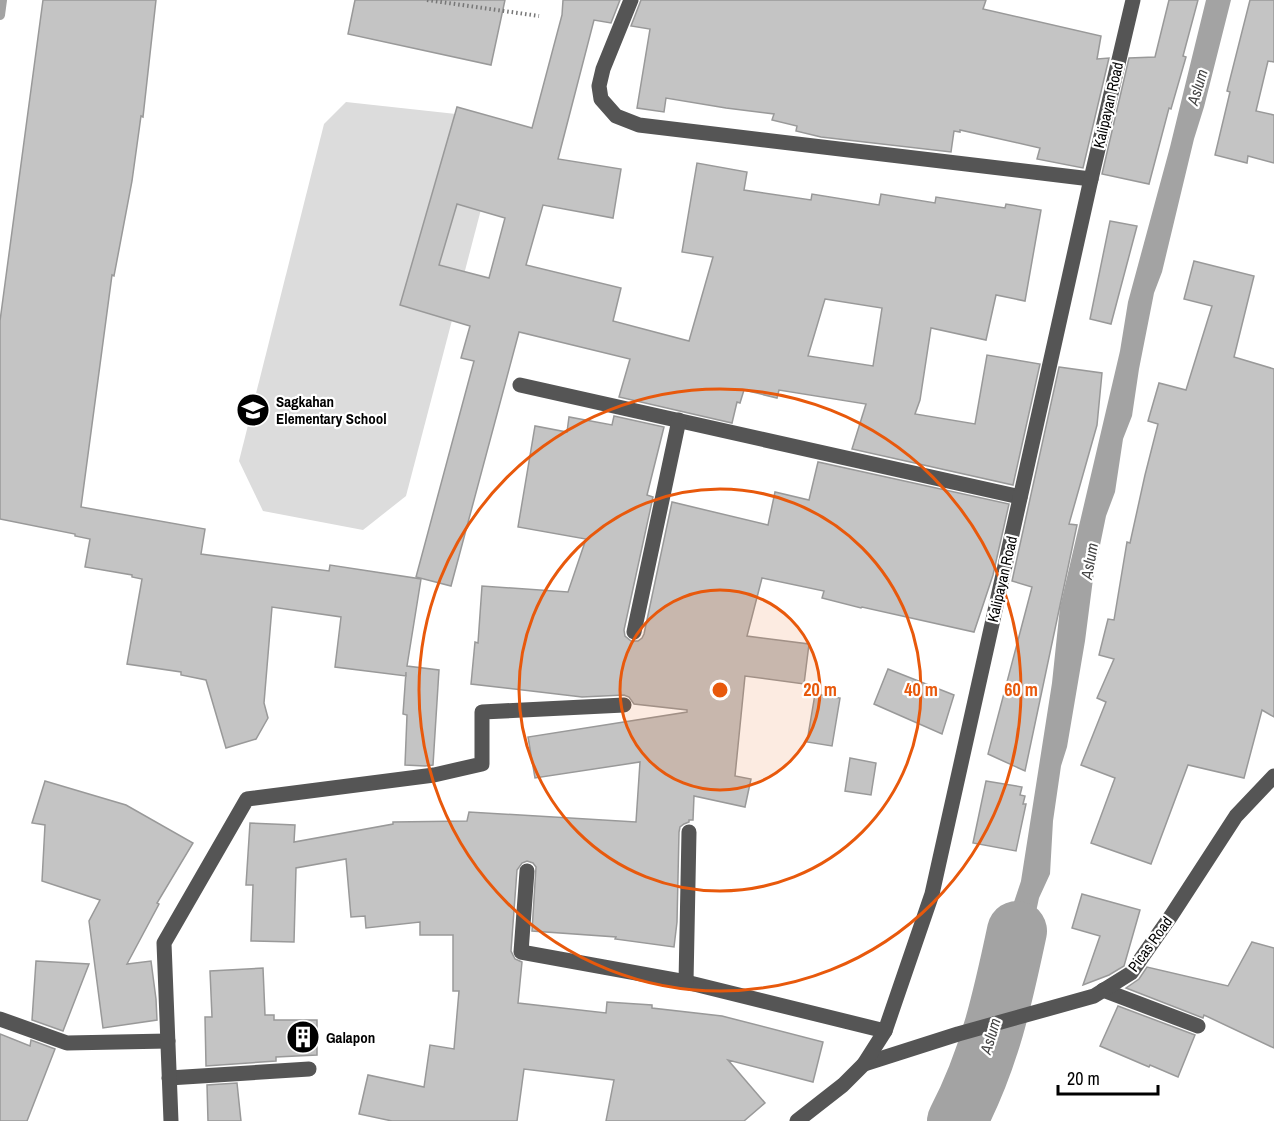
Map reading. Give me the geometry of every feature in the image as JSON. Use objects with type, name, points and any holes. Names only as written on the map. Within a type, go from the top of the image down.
[{"type":"street","points":[[631,0],[603,69],[599,86],[601,99],[616,116],[631,122],[639,125],[1091,179]]},
{"type":"street","name":"Kalipayan Road","points":[[797,1121],[843,1085],[864,1064],[885,1031],[932,894],[1133,0]]},
{"type":"street","points":[[520,385],[1020,498]]},
{"type":"street","points":[[634,632],[679,420]]},
{"type":"street","points":[[171,1121],[164,943],[247,799],[434,775],[482,764],[482,712],[624,705]]},
{"type":"street","name":"Picas Road","points":[[864,1064],[958,1034],[1094,996],[1131,973],[1236,816],[1274,776]]},
{"type":"street","points":[[686,982],[689,832]]},
{"type":"street","points":[[527,871],[521,952],[686,982],[885,1031]]},
{"type":"street","points":[[1103,990],[1198,1026]]},
{"type":"street","points":[[0,1019],[67,1043],[168,1041]]},
{"type":"street","points":[[169,1078],[309,1069]]},
{"type":"path","points":[[427,0],[540,16]]},
{"type":"shaded area","points":[[346,102],[456,114],[495,156],[406,496],[363,530],[263,511],[239,461],[324,124]]},
{"type":"water","points":[[1206,0],[1231,0],[1162,272],[1154,293],[1132,416],[1123,439],[1115,492],[1106,516],[1093,579],[1067,747],[1061,766],[1053,821],[1050,874],[1039,898],[1014,1007],[982,1012],[999,947],[1021,881],[1052,683],[1060,607],[1120,351],[1128,302],[1170,147]]},
{"type":"water","points":[[1003,1043],[974,1121],[936,1121],[946,1090],[970,1048]]},
{"type":"building","points":[[43,0],[156,0],[143,117],[141,116],[132,181],[114,276],[112,275],[81,507],[205,529],[201,554],[329,571],[330,565],[421,579],[407,666],[439,670],[433,765],[405,765],[407,715],[403,714],[406,676],[335,667],[341,617],[272,607],[264,703],[268,718],[256,739],[226,748],[206,680],[181,675],[181,672],[127,664],[142,579],[132,577],[132,575],[85,567],[90,539],[0,519],[0,321]]},
{"type":"building","points":[[355,0],[505,0],[491,65],[348,34]]},
{"type":"building","points":[[563,0],[620,0],[611,23],[594,20],[558,159],[621,169],[613,218],[543,205],[526,265],[621,288],[613,321],[689,341],[713,257],[682,252],[697,163],[747,172],[744,190],[811,200],[812,194],[879,205],[881,194],[935,203],[936,197],[1005,208],[1006,204],[1041,210],[1025,301],[996,295],[986,340],[931,328],[920,400],[915,414],[975,424],[987,355],[1040,364],[1013,485],[852,449],[866,404],[779,390],[777,398],[744,390],[740,403],[737,402],[732,423],[619,397],[630,359],[519,332],[451,586],[416,577],[474,361],[461,358],[470,326],[400,305],[457,107],[532,128],[562,15]],"holes":[[[457,204],[505,218],[489,278],[439,265]],[[825,299],[882,308],[873,366],[808,356]]]},
{"type":"building","points":[[641,0],[986,0],[983,9],[1101,36],[1097,59],[1109,58],[1083,168],[1037,159],[1040,148],[960,130],[960,132],[954,131],[951,152],[821,137],[796,131],[797,126],[772,120],[774,114],[666,98],[664,112],[637,108],[650,29],[631,26]]},
{"type":"building","points":[[1169,0],[1198,0],[1183,56],[1186,57],[1171,109],[1169,108],[1149,184],[1102,174],[1129,58],[1155,57]]},
{"type":"building","points":[[1250,0],[1274,0],[1274,62],[1268,61],[1256,111],[1274,115],[1274,163],[1248,156],[1247,163],[1215,155],[1230,92],[1227,91]]},
{"type":"building","points":[[1110,221],[1137,226],[1111,324],[1090,319]]},
{"type":"building","points":[[1194,261],[1254,276],[1234,357],[1274,369],[1274,717],[1262,710],[1244,778],[1188,765],[1151,864],[1091,843],[1115,778],[1081,765],[1106,702],[1097,698],[1114,659],[1099,655],[1108,619],[1114,620],[1127,542],[1130,543],[1158,424],[1148,421],[1159,383],[1186,390],[1212,306],[1184,299]]},
{"type":"building","points":[[1059,367],[1102,373],[1097,425],[1069,524],[1077,525],[1025,771],[988,754],[1032,587],[1012,581]]},
{"type":"building","points":[[614,416],[664,427],[647,495],[653,497],[624,630],[625,636],[631,641],[638,641],[644,634],[672,502],[768,525],[775,492],[809,500],[818,462],[1009,504],[993,575],[974,632],[861,608],[822,598],[824,591],[762,578],[747,636],[809,644],[804,684],[745,676],[735,776],[751,779],[745,807],[694,796],[693,820],[689,820],[680,827],[679,832],[677,922],[674,947],[615,939],[616,937],[532,931],[536,867],[527,861],[522,863],[517,870],[511,951],[515,959],[522,962],[518,1003],[606,1013],[607,1002],[652,1005],[652,1008],[722,1016],[823,1042],[813,1082],[728,1060],[765,1103],[744,1121],[606,1121],[614,1080],[524,1069],[517,1121],[392,1121],[359,1114],[368,1075],[424,1087],[430,1045],[454,1049],[459,991],[453,991],[453,935],[420,935],[420,922],[366,928],[365,916],[351,917],[346,859],[296,868],[294,942],[251,941],[253,885],[246,885],[250,823],[295,825],[294,842],[393,824],[393,822],[467,821],[469,812],[636,822],[640,762],[535,778],[528,737],[687,712],[687,710],[634,704],[629,697],[624,695],[582,697],[471,684],[475,642],[478,643],[482,586],[568,592],[586,539],[518,527],[535,426],[567,432],[569,417],[612,425]]},
{"type":"building","points":[[888,669],[954,695],[942,734],[874,704]]},
{"type":"building","points":[[815,694],[840,698],[832,746],[807,742]]},
{"type":"building","points":[[850,758],[876,763],[871,795],[845,791]]},
{"type":"building","points":[[45,781],[126,805],[193,843],[157,903],[159,904],[127,964],[151,961],[157,1020],[103,1028],[89,921],[100,900],[42,881],[45,825],[32,823]]},
{"type":"building","points":[[986,781],[1022,787],[1020,795],[1025,796],[1023,804],[1026,804],[1016,851],[973,843]]},
{"type":"building","points":[[1082,894],[1140,910],[1124,966],[1109,975],[1083,985],[1100,936],[1072,928]]},
{"type":"building","points":[[1252,942],[1274,948],[1274,1048],[1204,1015],[1203,1018],[1126,988],[1139,979],[1147,967],[1228,986]]},
{"type":"building","points":[[36,961],[89,964],[63,1031],[32,1020]]},
{"type":"building","points":[[263,968],[265,1015],[274,1015],[274,1020],[317,1020],[317,1055],[276,1057],[276,1061],[206,1066],[205,1017],[212,1017],[210,971]]},
{"type":"building","points":[[1118,1006],[1195,1035],[1178,1077],[1100,1046]]},
{"type":"building","points":[[0,1034],[30,1046],[31,1040],[55,1049],[27,1121],[0,1121]]},
{"type":"building","points":[[237,1083],[241,1121],[208,1121],[207,1085]]},
{"type":"waterway","points":[[0,15],[2,0]]},
{"type":"waterway","name":"Aslum","points":[[957,1121],[986,1052],[1017,931]]},
{"type":"place","name":"Sagkahan Elementary School","points":[[253,410]]},
{"type":"place","name":"Galapon","points":[[303,1037]]}]
